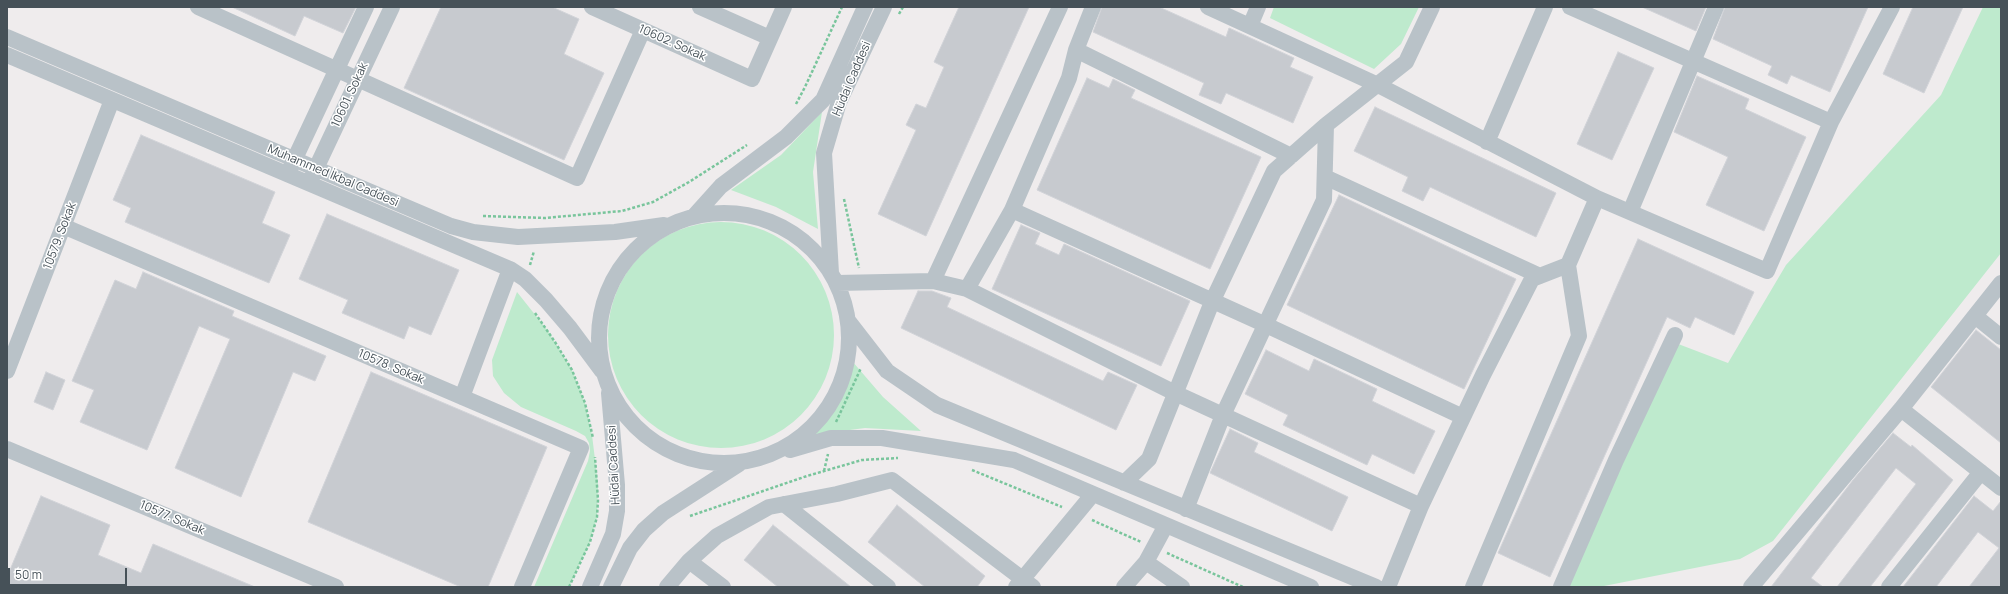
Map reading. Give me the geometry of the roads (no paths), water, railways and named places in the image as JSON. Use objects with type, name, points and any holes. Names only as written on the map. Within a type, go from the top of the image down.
[{"type":"street","points":[[198,7],[577,178],[643,30]]},
{"type":"street","name":"10601. Sokak","points":[[288,175],[366,7]]},
{"type":"street","name":"10601. Sokak","points":[[309,184],[392,7]]},
{"type":"street","name":"10602. Sokak","points":[[592,7],[752,79],[770,38]]},
{"type":"street","points":[[700,7],[770,38],[784,7]]},
{"type":"street","name":"Hüdai Caddesi","points":[[694,216],[721,186],[786,137],[823,100],[866,7]]},
{"type":"street","name":"Hüdai Caddesi","points":[[834,278],[824,153],[839,102],[884,7]]},
{"type":"street","points":[[934,281],[1060,7]]},
{"type":"street","points":[[967,289],[1012,210],[1069,78],[1076,50],[1093,7]]},
{"type":"street","points":[[1208,7],[1378,85],[1597,198],[1767,271],[1831,122],[1892,7]]},
{"type":"street","points":[[1250,26],[1258,7]]},
{"type":"street","points":[[1124,483],[1149,459],[1212,302],[1274,171],[1326,125],[1406,62],[1432,7]]},
{"type":"street","points":[[1487,142],[1545,7]]},
{"type":"street","points":[[1570,7],[1831,122]]},
{"type":"street","points":[[1630,212],[1692,61],[1716,7]]},
{"type":"street","name":"Muhammed İkbal Caddesi","points":[[7,37],[451,226],[493,235],[539,236],[614,232],[675,222]]},
{"type":"street","points":[[1076,50],[1291,156]]},
{"type":"street","name":"Muhammed İkbal Caddesi","points":[[7,55],[510,269],[525,279],[558,313],[606,380]]},
{"type":"street","name":"10579. Sokak","points":[[7,371],[112,100]]},
{"type":"street","points":[[1186,508],[1223,415],[1324,200],[1326,125]]},
{"type":"street","points":[[1325,177],[1540,276]]},
{"type":"street","points":[[1473,587],[1579,336],[1568,265],[1597,198]]},
{"type":"street","points":[[1012,210],[1212,302],[1266,325],[1463,417]]},
{"type":"street","points":[[767,457],[786,448],[804,436],[819,421],[832,403],[841,384],[847,364],[850,343],[844,300],[834,278],[815,252],[786,228],[768,220],[732,213],[713,213],[694,216],[675,222],[652,236],[627,259],[615,276],[607,294],[601,314],[599,334],[600,355],[606,380],[625,414],[648,438],[662,447],[677,455],[698,461],[725,464],[742,463],[767,457],[831,438],[882,438],[1014,460],[1310,587]]},
{"type":"street","name":"10578. Sokak","points":[[63,226],[581,448],[522,587]]},
{"type":"street","points":[[1388,587],[1421,506],[1463,417],[1532,279],[1568,265]]},
{"type":"street","points":[[462,397],[510,269]]},
{"type":"street","points":[[834,278],[862,281],[934,281],[967,289],[1175,393],[1421,506]]},
{"type":"street","points":[[1752,587],[1901,409],[2001,283]]},
{"type":"street","points":[[1975,316],[2001,337]]},
{"type":"street","points":[[848,321],[888,371],[937,406],[1376,587]]},
{"type":"street","points":[[1562,587],[1616,460],[1675,335]]},
{"type":"street","name":"Hüdai Caddesi","points":[[590,587],[613,534],[617,511],[617,486],[606,380]]},
{"type":"street","points":[[1901,409],[2001,488]]},
{"type":"street","name":"10577. Sokak","points":[[7,449],[336,587]]},
{"type":"street","points":[[611,587],[630,548],[644,530],[662,513],[742,463]]},
{"type":"street","points":[[1889,587],[1980,472]]},
{"type":"street","points":[[667,587],[689,561],[717,536],[769,507],[892,480],[1024,584],[1093,494]]},
{"type":"street","points":[[784,504],[888,587]]},
{"type":"street","points":[[1124,587],[1146,562],[1166,525]]},
{"type":"street","points":[[689,561],[723,587]]},
{"type":"street","points":[[1146,562],[1182,587]]}]
